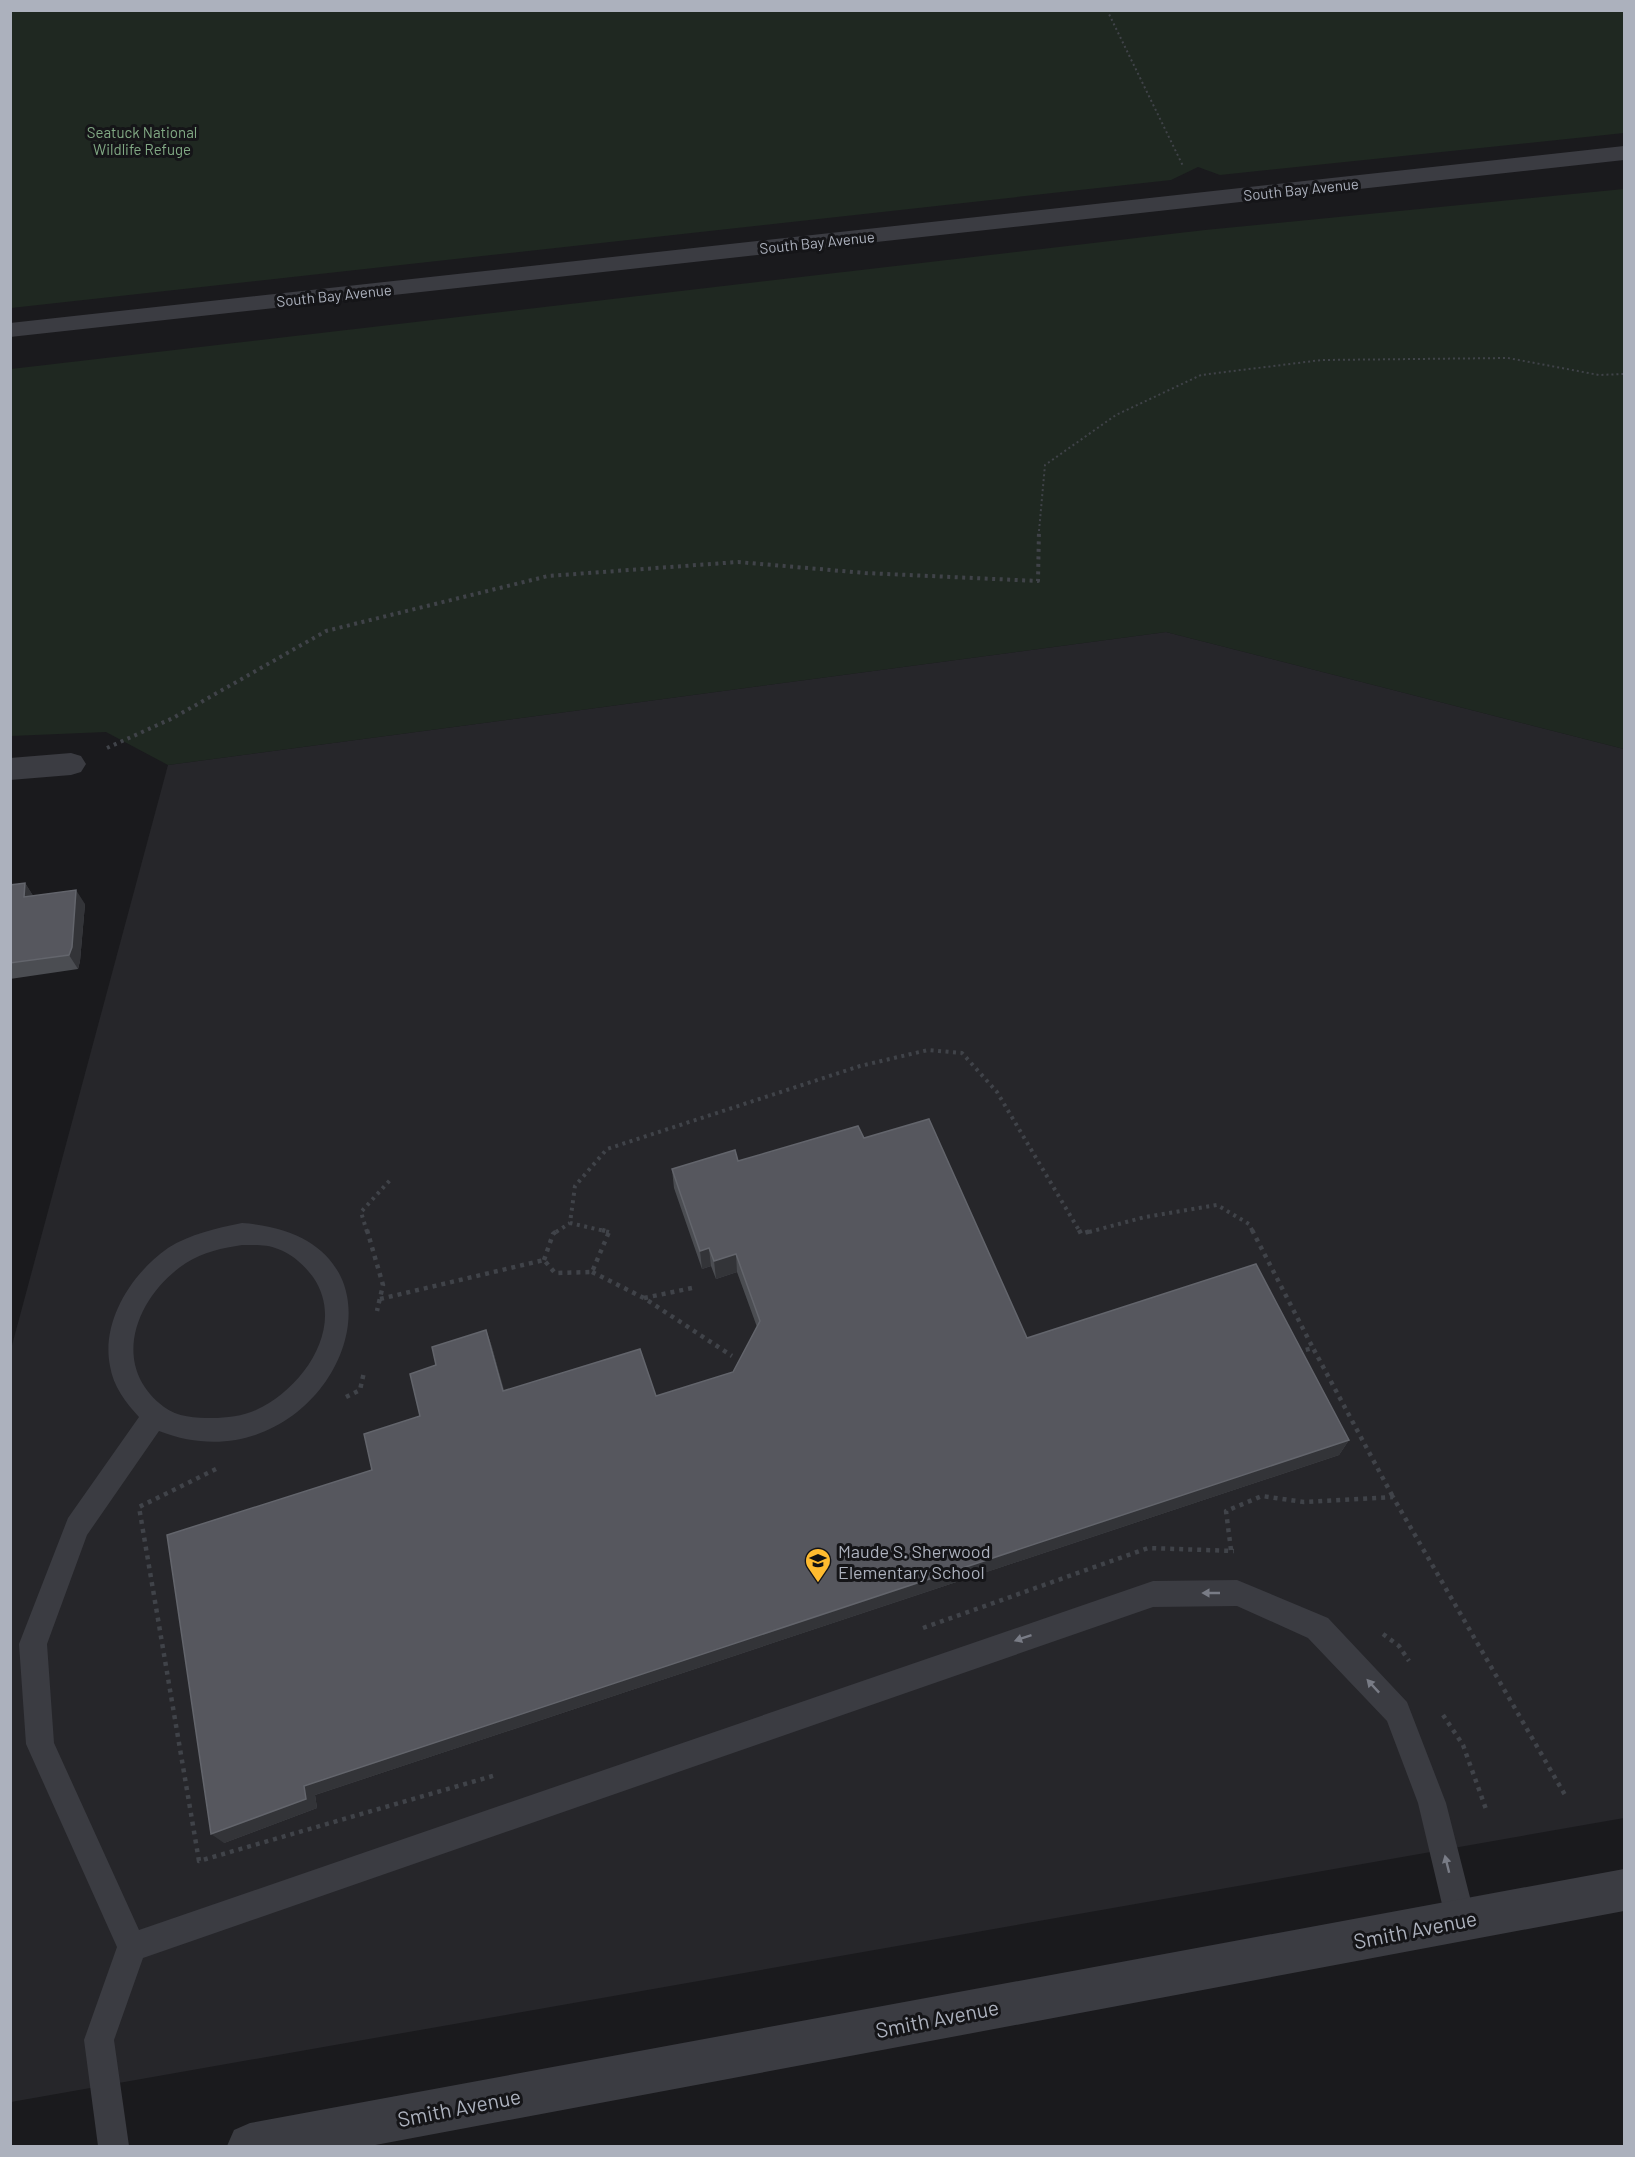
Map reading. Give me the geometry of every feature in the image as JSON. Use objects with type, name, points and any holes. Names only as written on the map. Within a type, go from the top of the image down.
[{"type":"street","name":"South Bay Avenue","points":[[10,330],[1624,153]]},
{"type":"street","points":[[10,769],[71,764]]},
{"type":"street","name":"Smith Avenue","points":[[250,2146],[1624,1890]]},
{"type":"lane","points":[[242,1234],[275,1237],[305,1250],[327,1273],[338,1302],[336,1336],[323,1369],[297,1398],[264,1420],[225,1431],[187,1429],[155,1416],[134,1394],[126,1376],[122,1366],[121,1336],[132,1305],[151,1277],[178,1255],[210,1240],[242,1234]]},
{"type":"lane","points":[[113,2146],[99,2040],[132,1947],[40,1744],[33,1644],[77,1527],[155,1416]]},
{"type":"lane","points":[[132,1947],[1153,1594],[1238,1593],[1318,1628],[1397,1712],[1432,1803],[1461,1921]]},
{"type":"path","points":[[1107,10],[1199,200]]},
{"type":"path","points":[[71,764],[174,718],[326,631],[548,576],[738,562],[865,573],[1038,581],[1038,537],[1045,465],[1116,416],[1201,375],[1322,360],[1497,358],[1508,358],[1599,375],[1624,374]]},
{"type":"path","points":[[570,1223],[575,1186],[607,1149],[860,1066],[928,1050],[962,1053],[996,1092],[1081,1234],[1144,1216],[1217,1205],[1249,1224],[1393,1497],[1565,1795]]},
{"type":"path","points":[[375,1322],[383,1285],[362,1212],[392,1178]]},
{"type":"path","points":[[544,1260],[553,1234],[570,1223],[609,1232],[592,1272]]},
{"type":"path","points":[[380,1299],[544,1260]]},
{"type":"path","points":[[544,1260],[555,1272],[592,1272],[644,1298],[732,1356]]},
{"type":"path","points":[[644,1298],[692,1288]]},
{"type":"path","points":[[1293,1353],[1312,1347]]},
{"type":"path","points":[[341,1401],[360,1390],[365,1367]]},
{"type":"path","points":[[222,1466],[139,1506],[164,1665],[199,1861],[506,1772]]},
{"type":"path","points":[[1231,1550],[1226,1510],[1262,1496],[1304,1502],[1393,1497]]},
{"type":"path","points":[[912,1632],[1148,1548],[1231,1550],[1242,1554]]},
{"type":"path","points":[[1380,1631],[1399,1646],[1412,1665]]},
{"type":"path","points":[[1437,1705],[1463,1744],[1487,1812]]},
{"type":"shaded area","name":"Maude S. Sherwood Elementary School","points":[[1166,632],[1624,749],[1624,1818],[11,2102],[11,1349],[168,765]]},
{"type":"green space","name":"Seatuck National Wildlife Refuge","points":[[10,11],[1624,11],[1624,133],[1220,175],[1198,167],[1171,180],[11,308]]},
{"type":"green space","points":[[1624,189],[1624,749],[1166,632],[168,765],[106,732],[11,736],[11,369],[1205,230]]},
{"type":"building","points":[[25,883],[24,897],[76,890],[72,947],[69,955],[10,963],[10,885]]},
{"type":"building","points":[[929,1119],[1027,1338],[1256,1264],[1349,1440],[304,1786],[306,1799],[211,1834],[167,1535],[372,1470],[364,1434],[420,1416],[410,1374],[436,1365],[432,1347],[486,1330],[503,1391],[640,1349],[656,1396],[733,1372],[760,1321],[736,1254],[714,1261],[709,1248],[700,1251],[672,1169],[735,1150],[738,1161],[858,1126],[864,1138]]},
{"type":"place","name":"Maude S. Sherwood Elementary School","points":[[818,1584]]}]
